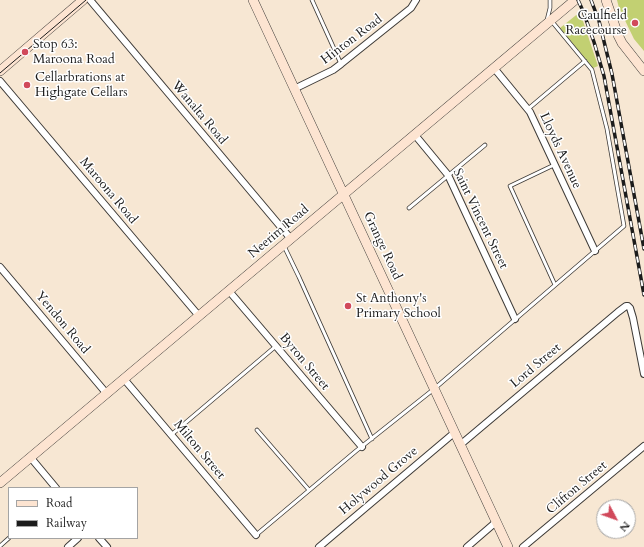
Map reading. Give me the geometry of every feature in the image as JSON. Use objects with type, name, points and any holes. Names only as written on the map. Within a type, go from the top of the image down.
[{"type":"main road","points":[[0,71],[83,0]]},
{"type":"main road","name":"Grange Road","points":[[253,0],[508,547]]},
{"type":"main road","points":[[606,0],[618,36],[644,71]]},
{"type":"main road","name":"Neerim Road","points":[[0,483],[574,1]]},
{"type":"street","name":"Wanalta Road","points":[[90,0],[287,242]]},
{"type":"street","name":"Hinton Road","points":[[294,89],[333,70],[411,8],[416,0]]},
{"type":"street","name":"Lloyds Avenue","points":[[494,68],[528,109],[595,251]]},
{"type":"street","name":"Maroona Road","points":[[0,81],[199,316]]},
{"type":"street","name":"Saint Vincent Street","points":[[415,135],[448,175],[515,319]]},
{"type":"street","name":"Yendon Road","points":[[0,268],[107,394]]},
{"type":"street","name":"Byron Street","points":[[229,291],[362,447]]},
{"type":"street","name":"Lord Street","points":[[460,445],[618,312],[628,306],[633,318],[644,374]]},
{"type":"street","name":"Milton Street","points":[[124,379],[256,535]]},
{"type":"street","name":"Holywood Grove","points":[[319,547],[454,433]]},
{"type":"street","name":"Clifton Street","points":[[523,547],[644,446]]},
{"type":"street","points":[[31,458],[55,487]]},
{"type":"street","points":[[467,547],[496,522]]},
{"type":"street","points":[[68,547],[77,539]]},
{"type":"street","points":[[100,539],[107,547]]},
{"type":"lane","points":[[312,0],[341,64]]},
{"type":"lane","points":[[545,26],[550,8],[550,0]]},
{"type":"lane","points":[[256,535],[434,389],[624,226],[607,129],[592,70],[554,24]]},
{"type":"lane","points":[[528,109],[585,61]]},
{"type":"lane","points":[[409,208],[485,145]]},
{"type":"lane","points":[[554,165],[510,186],[556,285]]},
{"type":"lane","points":[[287,242],[299,277],[372,439]]},
{"type":"lane","points":[[171,435],[276,346]]},
{"type":"lane","points":[[257,430],[309,490]]},
{"type":"lane","points":[[0,546],[8,539]]},
{"type":"green space","name":"Caulfield Racecourse","points":[[617,0],[644,0],[644,51],[634,39],[619,8]]},
{"type":"green space","points":[[580,12],[598,66],[593,68],[560,28]]},
{"type":"tram line","points":[[0,73],[86,0]]},
{"type":"railway","points":[[578,0],[594,42],[604,76],[644,295]]},
{"type":"railway","points":[[591,0],[599,21],[612,74],[644,249]]},
{"type":"place","name":"Caulfield Racecourse","points":[[635,23]]},
{"type":"place","name":"Stop 63: Maroona Road","points":[[25,52]]},
{"type":"place","name":"Cellarbrations at Highgate Cellars","points":[[27,85]]},
{"type":"place","name":"St Anthony's Primary School","points":[[348,306]]}]
